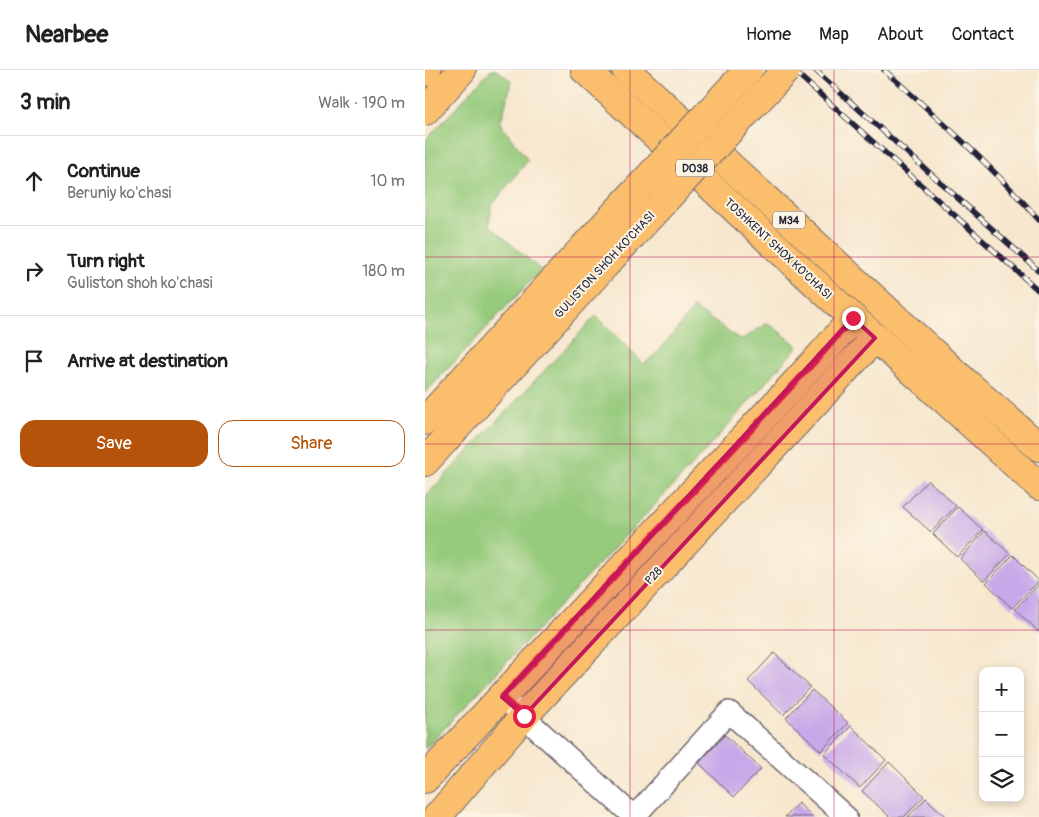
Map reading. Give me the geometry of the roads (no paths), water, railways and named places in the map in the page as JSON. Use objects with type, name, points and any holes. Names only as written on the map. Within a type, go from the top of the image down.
[{"type":"main road","points":[[425,111],[462,70]]},
{"type":"main road","name":"TOSHKENT SHOX KO'CHASI","points":[[585,70],[853,318],[1039,486]]},
{"type":"main road","name":"M34","points":[[625,70],[953,371],[1039,447]]},
{"type":"main road","name":"D038","points":[[425,421],[748,70]]},
{"type":"main road","name":"GULISTON SHOH KO'CHASI","points":[[425,462],[786,70]]},
{"type":"main road","points":[[425,779],[853,318]]},
{"type":"main road","name":"Р28","points":[[437,817],[524,716],[875,338]]},
{"type":"street","points":[[502,697],[634,817],[729,712],[846,817]]},
{"type":"railway","points":[[793,70],[1039,291]]},
{"type":"railway","points":[[815,70],[1039,271]]},
{"type":"railway","points":[[884,70],[984,161],[1039,220]]}]
